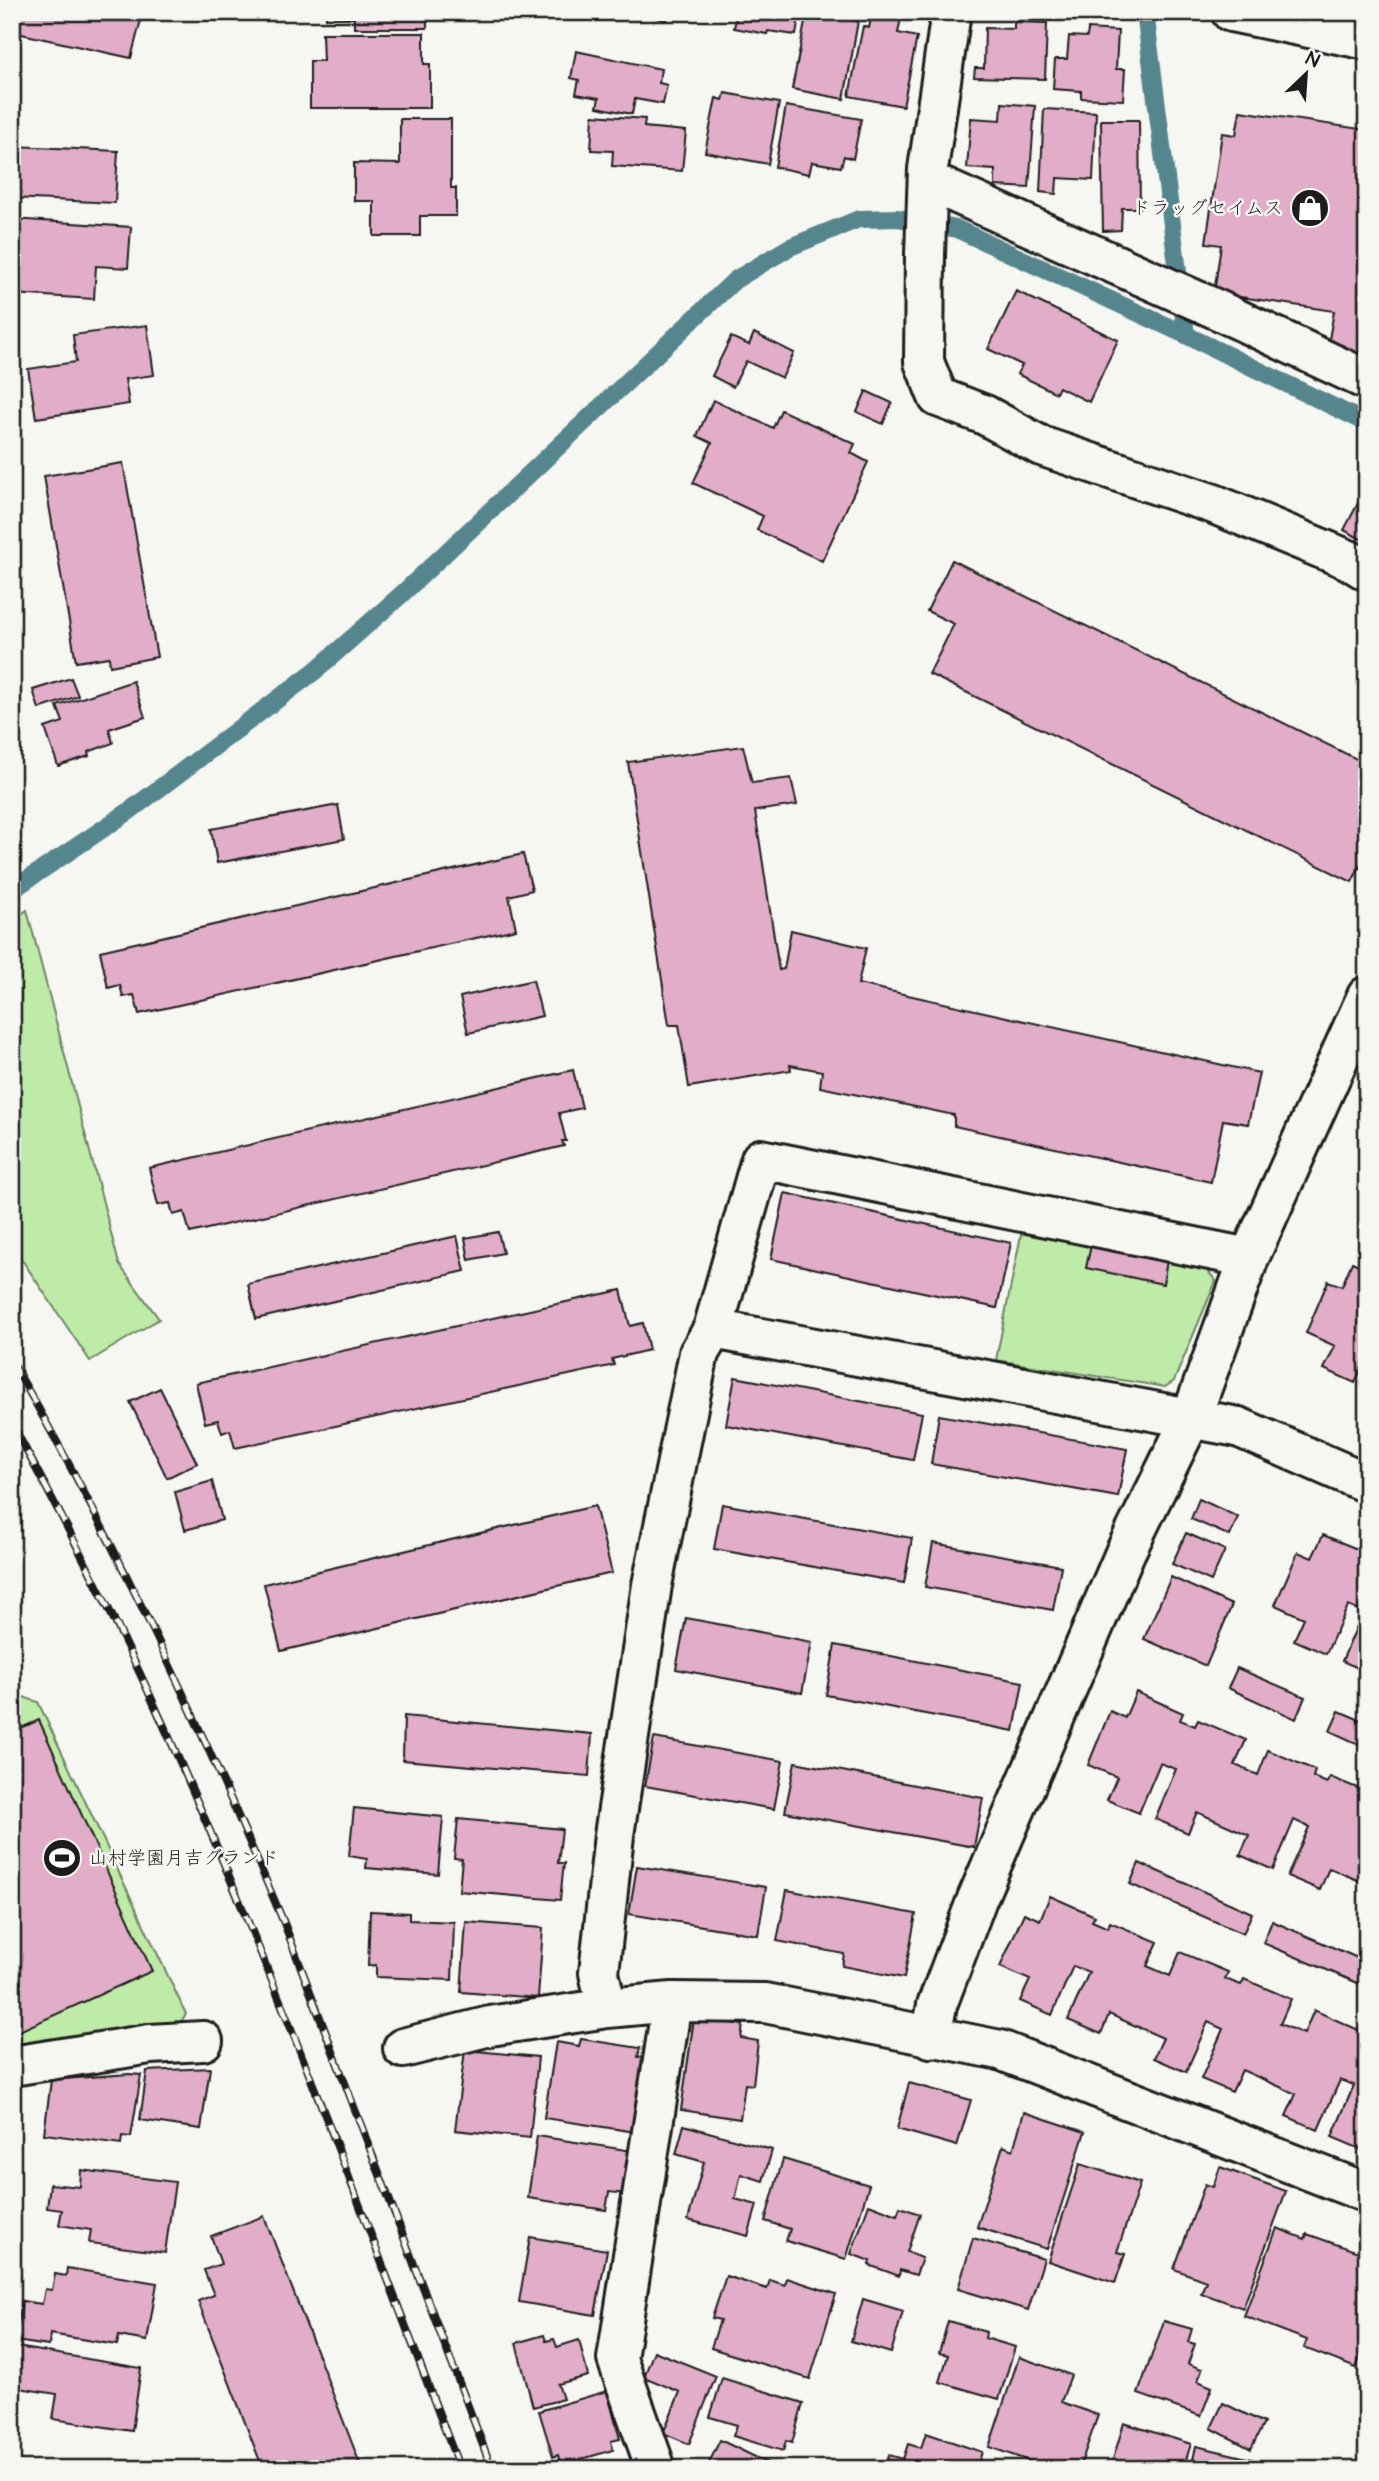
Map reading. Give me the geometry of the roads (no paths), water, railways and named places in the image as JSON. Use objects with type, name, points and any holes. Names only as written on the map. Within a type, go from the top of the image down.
[{"type":"street","points":[[951,12],[928,181],[925,254],[924,362],[937,397],[985,415],[1041,446],[1214,504],[1349,560],[1367,571]]},
{"type":"street","points":[[1231,12],[1367,40]]},
{"type":"street","points":[[928,181],[1218,310],[1367,380]]},
{"type":"street","points":[[931,2038],[937,2005],[982,1887],[1125,1553],[1191,1418],[1249,1258],[1367,996]]},
{"type":"street","points":[[607,2008],[598,1973],[614,1835],[652,1585],[699,1353],[713,1329],[761,1159],[1249,1258]]},
{"type":"street","points":[[713,1329],[1238,1427],[1367,1483]]},
{"type":"street","points":[[656,2469],[617,2359],[672,2002]]},
{"type":"street","points":[[403,2048],[491,2026],[607,2008],[672,2002],[765,2003],[1000,2050],[1367,2193]]},
{"type":"street","points":[[12,2066],[150,2044],[203,2041]]},
{"type":"waterway","points":[[1146,20],[1186,335]]},
{"type":"waterway","points":[[12,890],[128,812],[315,671],[402,594],[735,280],[790,247],[859,219],[897,218],[957,229],[1186,335],[1367,423]]},
{"type":"railway","points":[[12,1362],[123,1568],[253,1851],[284,1923],[492,2469]]},
{"type":"railway","points":[[12,1424],[121,1633],[196,1798],[313,2084],[460,2469]]},
{"type":"place","name":"ドラッグセイムス","points":[[1310,208]]},
{"type":"place","name":"山村学園月吉グランド","points":[[62,1858]]}]
